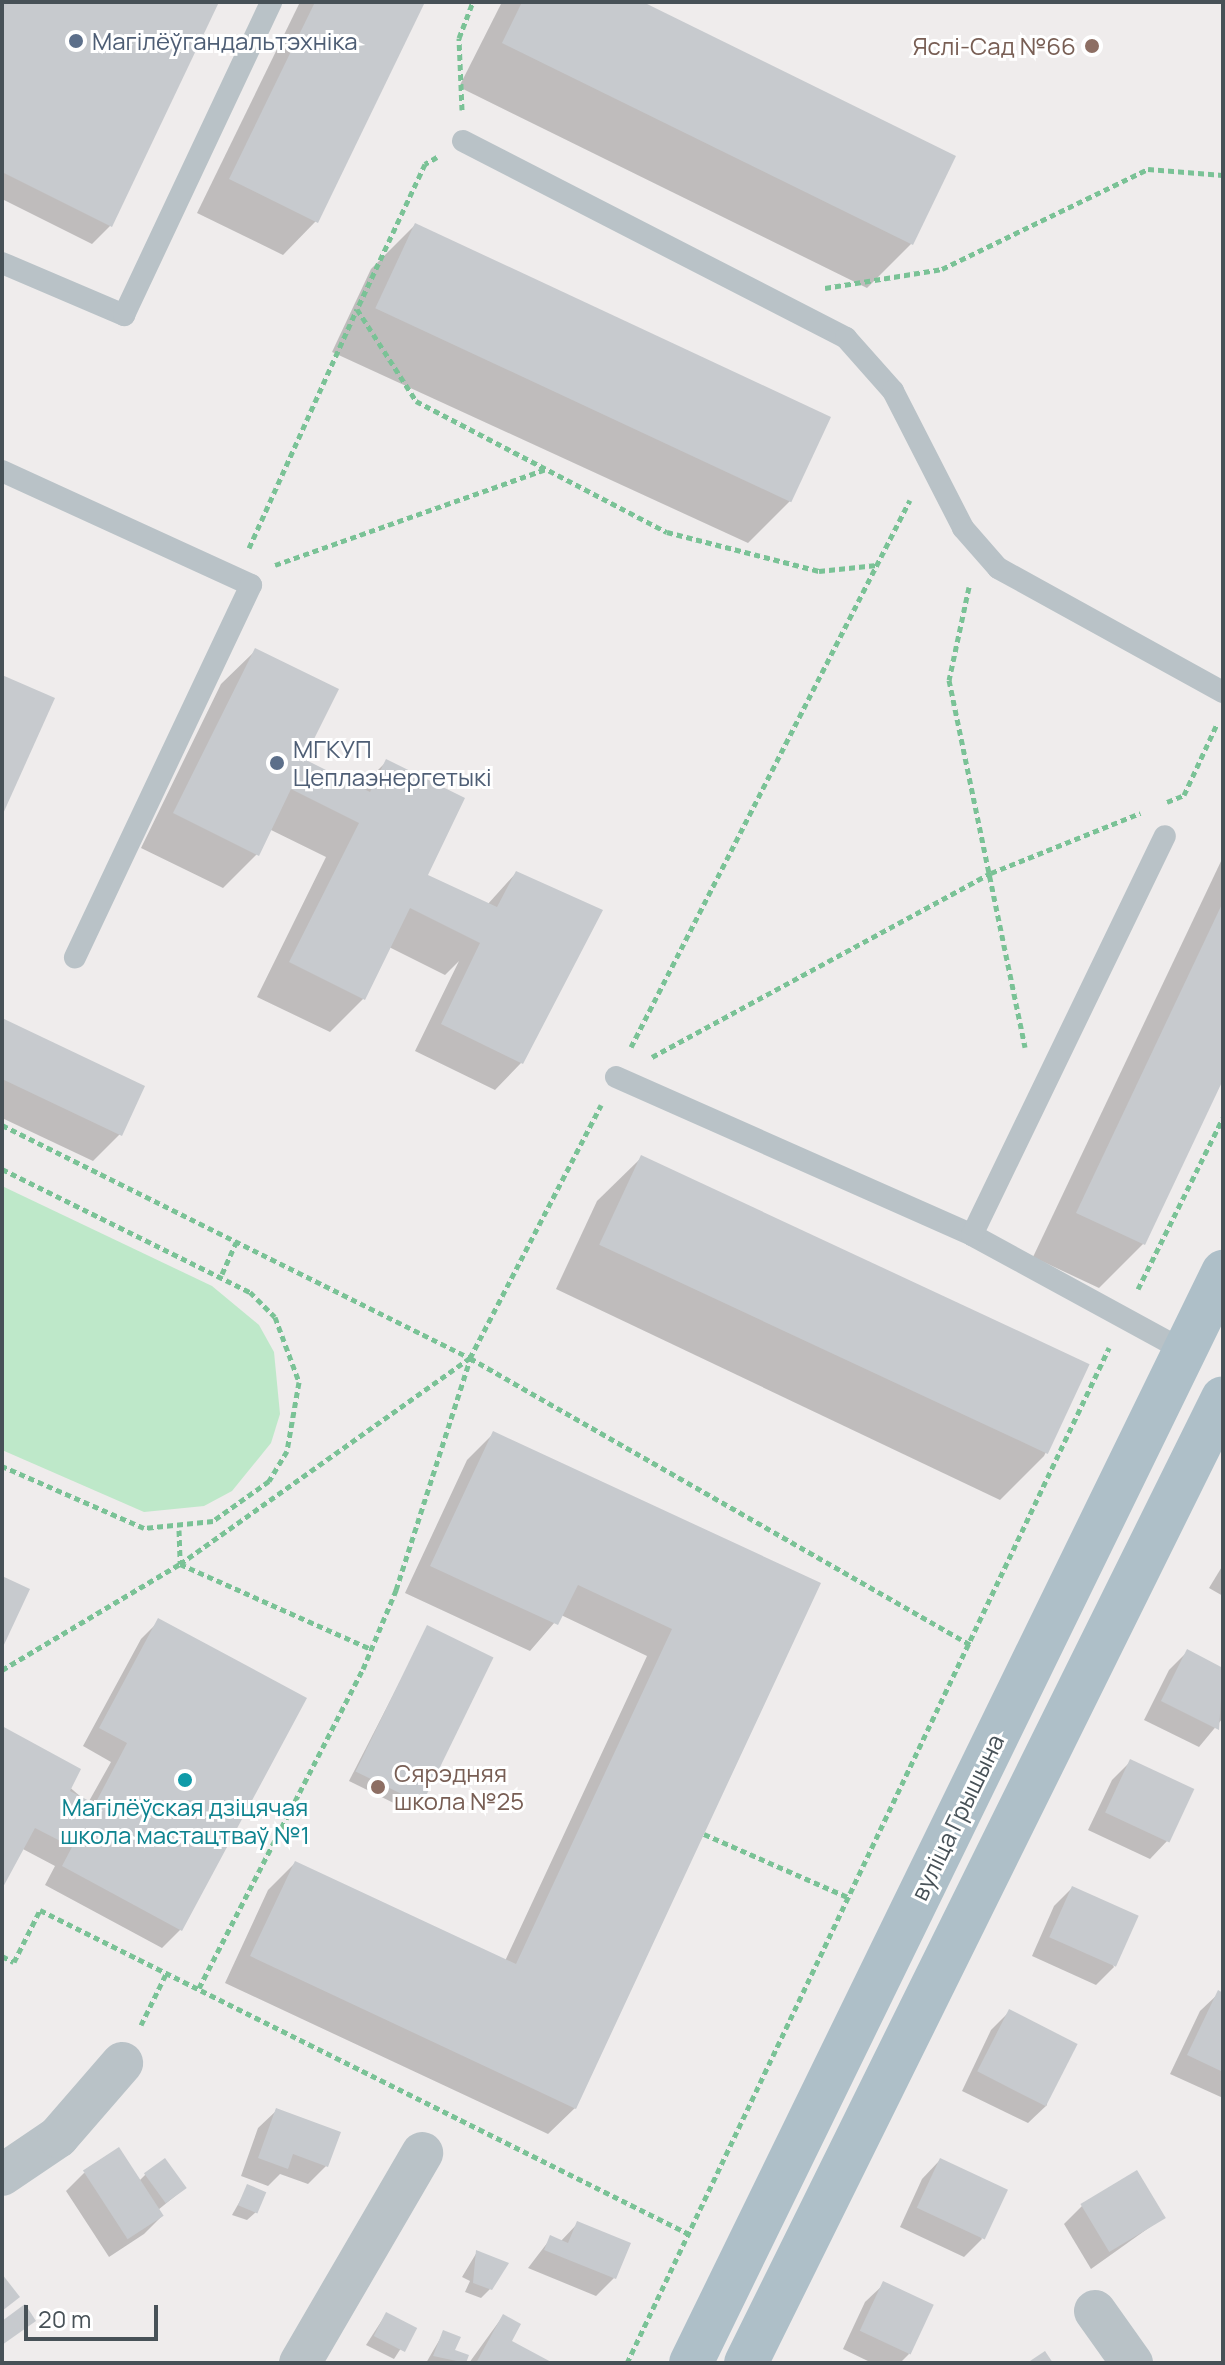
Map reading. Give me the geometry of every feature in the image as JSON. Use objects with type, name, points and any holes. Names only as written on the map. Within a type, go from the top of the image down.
[{"type":"main road","name":"вуліца Грышына","points":[[691,2363],[1223,1272]]},
{"type":"main road","points":[[746,2363],[1223,1398]]},
{"type":"street","points":[[2,2175],[58,2137],[122,2063]]},
{"type":"street","points":[[300,2363],[422,2153]]},
{"type":"street","points":[[1095,2311],[1132,2363]]},
{"type":"lane","points":[[2,263],[124,315],[271,2]]},
{"type":"lane","points":[[463,141],[846,338],[893,391],[978,546],[998,568],[1223,692]]},
{"type":"lane","points":[[2,471],[251,585],[75,958]]},
{"type":"lane","points":[[972,1235],[1165,836]]},
{"type":"lane","points":[[616,1077],[972,1235],[1185,1351]]},
{"type":"path","points":[[236,578],[425,164],[463,141],[459,38],[473,2]]},
{"type":"path","points":[[766,297],[942,269],[1148,169],[1223,175]]},
{"type":"path","points":[[357,309],[416,401],[667,532],[819,571],[877,565]]},
{"type":"path","points":[[199,1988],[371,1649],[470,1358],[932,458]]},
{"type":"path","points":[[236,578],[546,469]]},
{"type":"path","points":[[978,546],[949,680],[1036,1103]]},
{"type":"path","points":[[1165,836],[1223,710]]},
{"type":"path","points":[[616,1077],[991,873],[1184,795]]},
{"type":"path","points":[[627,2363],[971,1645],[1124,1317],[1223,1118]]},
{"type":"path","points":[[2,1125],[470,1358],[971,1645]]},
{"type":"path","points":[[2,1169],[222,1274],[250,1292],[280,1328],[299,1382],[297,1417],[287,1451],[261,1489],[213,1521],[179,1530],[111,1518],[2,1466]]},
{"type":"path","points":[[222,1274],[236,1242]]},
{"type":"path","points":[[2,1670],[180,1564],[470,1358]]},
{"type":"path","points":[[179,1530],[180,1564]]},
{"type":"path","points":[[180,1564],[371,1649]]},
{"type":"path","points":[[704,1834],[850,1898]]},
{"type":"path","points":[[2,1956],[14,1962],[40,1910],[689,2234]]},
{"type":"path","points":[[122,2063],[167,1972]]},
{"type":"green space","points":[[2,1186],[212,1286],[259,1325],[274,1352],[280,1414],[271,1443],[232,1491],[204,1506],[144,1512],[2,1450]]},
{"type":"building","points":[[2,2],[219,2],[112,227],[2,172]]},
{"type":"building","points":[[315,2],[425,2],[318,223],[229,179]]},
{"type":"building","points":[[522,2],[643,2],[956,156],[913,245],[502,43]]},
{"type":"building","points":[[415,223],[831,417],[791,502],[375,308]]},
{"type":"building","points":[[255,648],[339,689],[304,759],[370,792],[386,759],[465,798],[428,875],[497,907],[516,871],[603,910],[523,1064],[441,1024],[480,943],[410,908],[365,1000],[289,962],[359,823],[291,789],[259,856],[173,813]]},
{"type":"building","points":[[2,675],[55,698],[2,816]]},
{"type":"building","points":[[1223,902],[1223,1080],[1145,1245],[1076,1213]]},
{"type":"building","points":[[2,1018],[145,1086],[122,1136],[2,1079]]},
{"type":"building","points":[[641,1155],[1090,1364],[1048,1454],[599,1245]]},
{"type":"building","points":[[493,1431],[821,1583],[576,2109],[250,1956],[295,1861],[516,1964],[672,1629],[578,1585],[558,1625],[430,1566]]},
{"type":"building","points":[[2,1576],[30,1589],[2,1649]]},
{"type":"building","name":"Магілёўская дзіцячая школа мастацтваў №1","points":[[158,1618],[307,1698],[182,1931],[62,1866],[72,1847],[35,1828],[2,1889],[2,1726],[81,1769],[70,1791],[95,1804],[127,1743],[99,1728]]},
{"type":"building","points":[[427,1625],[494,1657],[422,1804],[356,1772]]},
{"type":"building","points":[[1187,1649],[1223,1668],[1219,1730],[1161,1701]]},
{"type":"building","points":[[1130,1759],[1194,1789],[1169,1842],[1105,1812]]},
{"type":"building","points":[[1072,1886],[1139,1916],[1116,1967],[1049,1937]]},
{"type":"building","points":[[1218,1990],[1223,1993],[1223,2072],[1187,2055]]},
{"type":"building","points":[[1009,2009],[1078,2044],[1046,2106],[977,2071]]},
{"type":"building","points":[[276,2108],[341,2132],[328,2167],[293,2154],[288,2169],[258,2158]]},
{"type":"building","points":[[119,2147],[164,2216],[128,2239],[83,2170]]},
{"type":"building","points":[[165,2158],[187,2188],[166,2203],[144,2173]]},
{"type":"building","points":[[940,2158],[1008,2190],[985,2240],[917,2208]]},
{"type":"building","points":[[1137,2170],[1166,2218],[1109,2252],[1080,2204]]},
{"type":"building","points":[[247,2184],[266,2192],[257,2213],[238,2205]]},
{"type":"building","points":[[577,2221],[631,2243],[616,2279],[544,2250],[550,2235],[568,2243]]},
{"type":"building","points":[[476,2250],[509,2263],[492,2290],[473,2283]]},
{"type":"building","points":[[2,2274],[20,2297],[2,2311]]},
{"type":"building","points":[[883,2281],[934,2305],[911,2355],[860,2331]]},
{"type":"building","points":[[25,2304],[36,2321],[2,2345],[2,2321]]},
{"type":"building","points":[[386,2312],[417,2328],[405,2352],[374,2336]]},
{"type":"building","points":[[503,2314],[521,2324],[512,2341],[553,2363],[476,2363]]},
{"type":"building","points":[[443,2330],[461,2337],[455,2350],[469,2355],[466,2363],[433,2356]]},
{"type":"building","points":[[1045,2351],[1053,2363],[1027,2363]]},
{"type":"place","name":"Магілёўгандальтэхніка","points":[[76,41]]},
{"type":"place","name":"Яслі-Сад №66","points":[[1092,46]]},
{"type":"place","name":"МГКУП Цеплаэнергетыкі","points":[[277,763]]},
{"type":"place","name":"Магілёўская дзіцячая школа мастацтваў №1","points":[[185,1780]]},
{"type":"place","name":"Сярэдняя школа №25","points":[[378,1787]]}]
